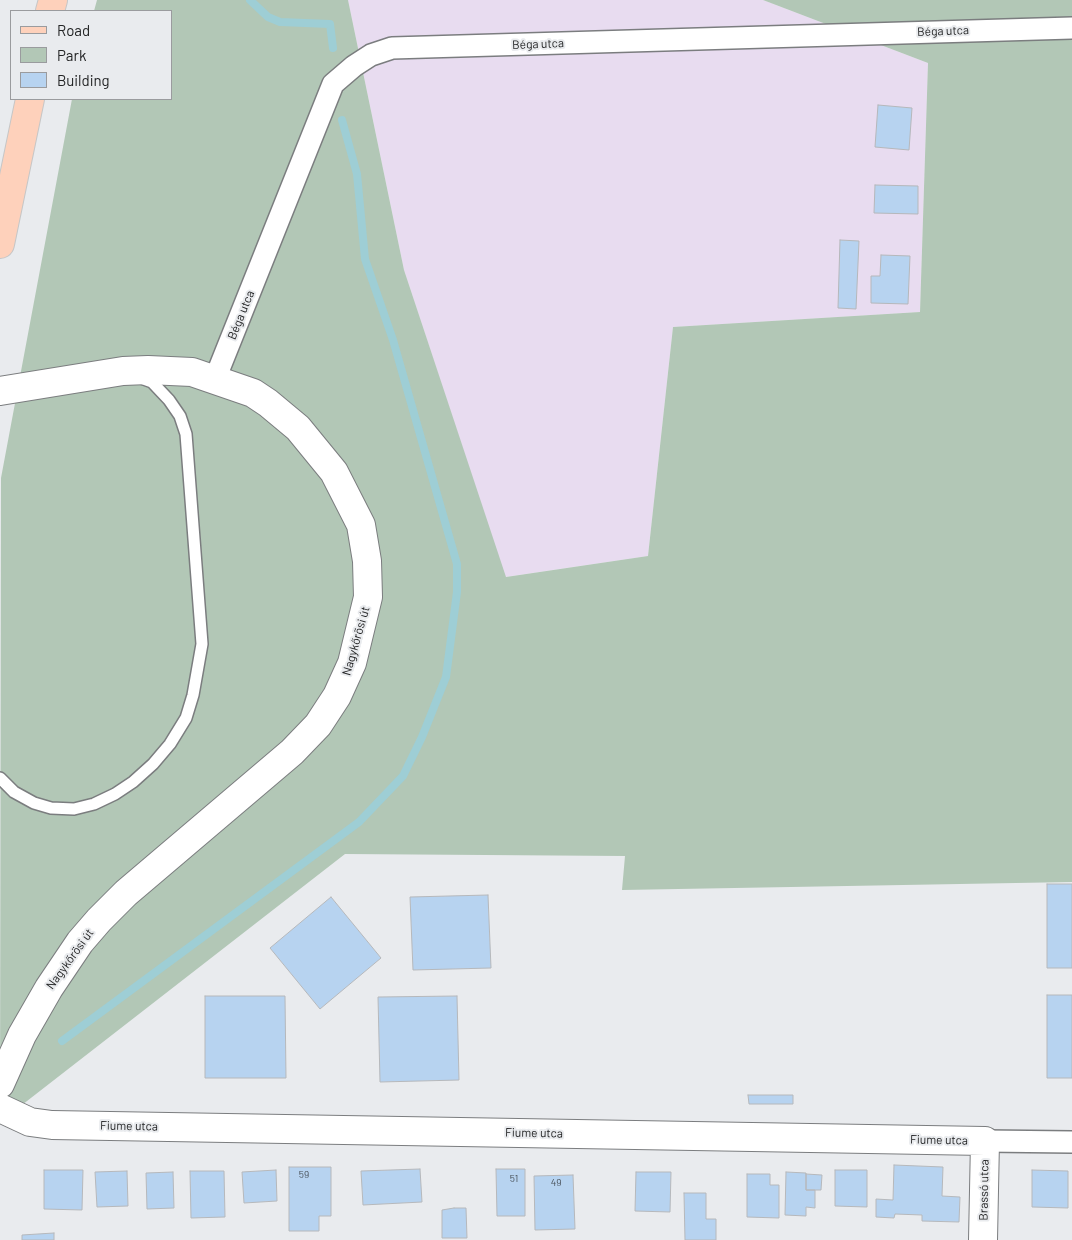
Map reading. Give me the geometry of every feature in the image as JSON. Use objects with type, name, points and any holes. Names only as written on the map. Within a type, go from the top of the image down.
[{"type":"main road","points":[[1,240],[30,100]]},
{"type":"main road","name":"Nagykőrösi út","points":[[0,390],[123,371],[176,370],[216,379],[253,393],[284,416],[322,455],[344,490],[361,525],[367,561],[368,597],[357,647],[337,696],[318,725],[305,739],[126,893],[80,942],[49,988],[22,1034],[0,1084]]},
{"type":"main road","name":"Fiume utca","points":[[0,1108],[30,1122],[52,1125],[985,1141]]},
{"type":"main road","name":"Brassó utca","points":[[983,1240],[985,1141]]},
{"type":"street","name":"Béga utca","points":[[216,379],[333,84],[354,66],[371,55],[392,48],[1072,28]]},
{"type":"street","name":"Fiume utca","points":[[985,1141],[1072,1142]]},
{"type":"lane","points":[[0,778],[14,792],[34,803],[51,808],[74,809],[94,804],[115,794],[133,782],[153,764],[170,744],[186,718],[193,695],[202,644],[186,434],[180,416],[152,382],[123,371]]},
{"type":"shaded area","points":[[348,0],[763,0],[928,63],[920,312],[673,327],[648,556],[505,577],[404,270]]},
{"type":"green space","points":[[97,0],[348,0],[404,270],[506,577],[648,556],[673,327],[920,312],[928,63],[763,0],[1072,0],[1072,882],[622,890],[625,856],[345,854],[0,1122],[1,478],[72,100],[172,100],[172,10],[94,10]]},
{"type":"building","points":[[878,105],[912,108],[909,150],[875,147]]},
{"type":"building","points":[[875,185],[918,186],[918,214],[874,213]]},
{"type":"building","points":[[840,240],[859,241],[856,309],[838,308]]},
{"type":"building","points":[[881,255],[910,256],[908,304],[871,303],[871,276],[880,276]]},
{"type":"building","points":[[1047,884],[1072,884],[1072,968],[1047,968]]},
{"type":"building","points":[[488,895],[491,968],[413,970],[410,897]]},
{"type":"building","points":[[331,897],[381,958],[320,1009],[270,948]]},
{"type":"building","points":[[1047,995],[1072,995],[1072,1078],[1047,1078]]},
{"type":"building","points":[[205,996],[285,996],[286,1078],[205,1078]]},
{"type":"building","points":[[457,996],[459,1080],[380,1082],[378,997]]},
{"type":"building","points":[[748,1095],[793,1095],[793,1104],[749,1104]]},
{"type":"building","points":[[894,1165],[943,1167],[942,1196],[960,1197],[959,1222],[922,1221],[922,1215],[895,1214],[894,1218],[876,1217],[876,1199],[893,1200]]},
{"type":"building","points":[[289,1167],[331,1167],[331,1216],[319,1216],[319,1231],[289,1231]]},
{"type":"building","points":[[420,1169],[422,1202],[363,1205],[361,1171]]},
{"type":"building","points":[[496,1169],[525,1169],[525,1216],[497,1216]]},
{"type":"building","points":[[44,1170],[83,1170],[82,1210],[44,1209]]},
{"type":"building","points":[[276,1170],[277,1201],[244,1203],[242,1172]]},
{"type":"building","points":[[835,1170],[867,1170],[867,1207],[835,1206]]},
{"type":"building","points":[[1032,1170],[1068,1171],[1068,1208],[1032,1207]]},
{"type":"building","points":[[127,1171],[128,1206],[97,1207],[95,1172]]},
{"type":"building","points":[[190,1171],[224,1171],[225,1217],[191,1218]]},
{"type":"building","points":[[173,1172],[174,1208],[147,1209],[146,1173]]},
{"type":"building","points":[[636,1172],[671,1172],[670,1212],[635,1211]]},
{"type":"building","points":[[786,1172],[806,1173],[806,1190],[815,1190],[815,1208],[806,1207],[806,1216],[785,1215]]},
{"type":"building","points":[[747,1174],[770,1174],[770,1185],[779,1185],[779,1218],[747,1217]]},
{"type":"building","points":[[806,1174],[822,1175],[821,1190],[806,1190]]},
{"type":"building","points":[[573,1175],[575,1229],[535,1230],[534,1176]]},
{"type":"building","points":[[684,1193],[706,1193],[706,1219],[716,1219],[716,1240],[685,1240]]},
{"type":"building","points":[[466,1208],[467,1238],[442,1238],[442,1210]]},
{"type":"building","points":[[54,1233],[54,1240],[22,1240],[22,1235]]},
{"type":"waterway","points":[[250,0],[268,17],[280,22],[330,24],[333,48]]},
{"type":"waterway","points":[[62,1041],[359,822],[403,776],[422,737],[446,677],[457,592],[457,564],[393,340],[365,259],[357,174],[342,120]]}]
